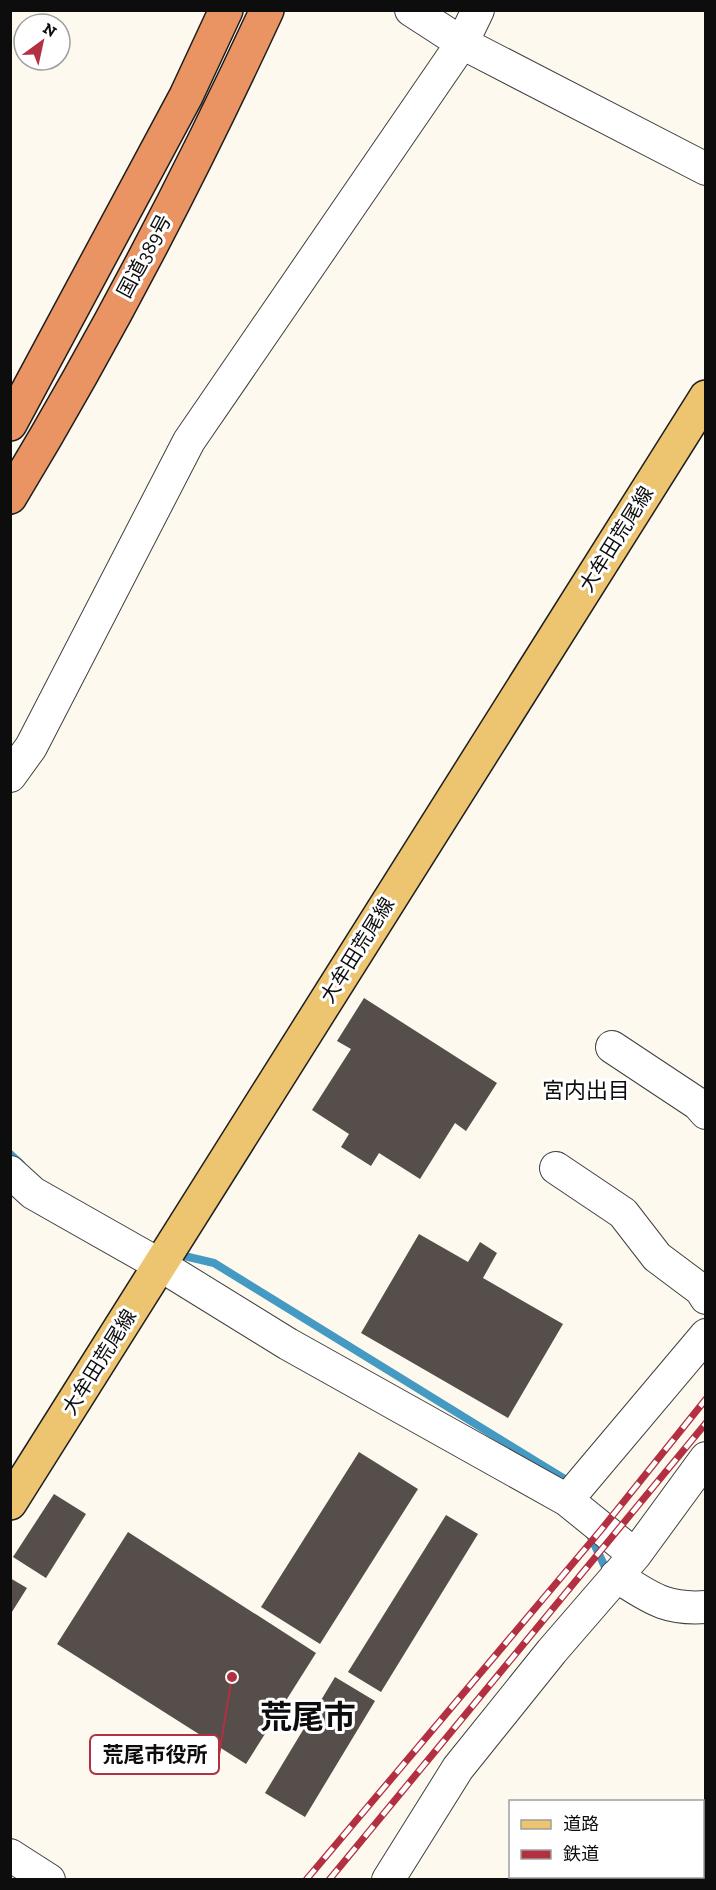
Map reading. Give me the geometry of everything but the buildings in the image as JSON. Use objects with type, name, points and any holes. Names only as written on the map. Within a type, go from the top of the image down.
[{"type":"highway","name":"国道389号","points":[[10,424],[186,96],[226,10]]},
{"type":"highway","name":"国道389号","points":[[10,497],[56,422],[218,116],[267,10]]},
{"type":"main road","name":"大牟田荒尾線","points":[[10,1503],[705,398]]},
{"type":"street","points":[[411,10],[462,43],[705,169]]},
{"type":"street","points":[[10,776],[31,747],[189,441],[462,43],[478,10]]},
{"type":"street","points":[[612,1047],[698,1104],[705,1113]]},
{"type":"street","points":[[556,1168],[623,1213],[657,1257],[701,1290],[705,1298]]},
{"type":"street","points":[[10,1172],[33,1193],[160,1265],[288,1344],[567,1500],[626,1566],[651,1598],[680,1608],[705,1606]]},
{"type":"street","points":[[567,1500],[705,1335]]},
{"type":"street","points":[[388,1880],[458,1768],[626,1566],[705,1458]]},
{"type":"street","points":[[10,1856],[49,1880]]},
{"type":"waterway","points":[[10,1154],[21,1164]]},
{"type":"waterway","points":[[176,1254],[214,1263],[563,1478],[568,1488]]},
{"type":"waterway","points":[[589,1533],[605,1567],[613,1570]]},
{"type":"railway","points":[[306,1880],[601,1530],[706,1399]]},
{"type":"railway","points":[[329,1880],[706,1423]]},
{"type":"place","name":"荒尾市役所","points":[[232,1677]]},
{"type":"district","name":"宮内出目","points":[[586,1090]]},
{"type":"district","name":"荒尾市","points":[[308,1717]]}]
